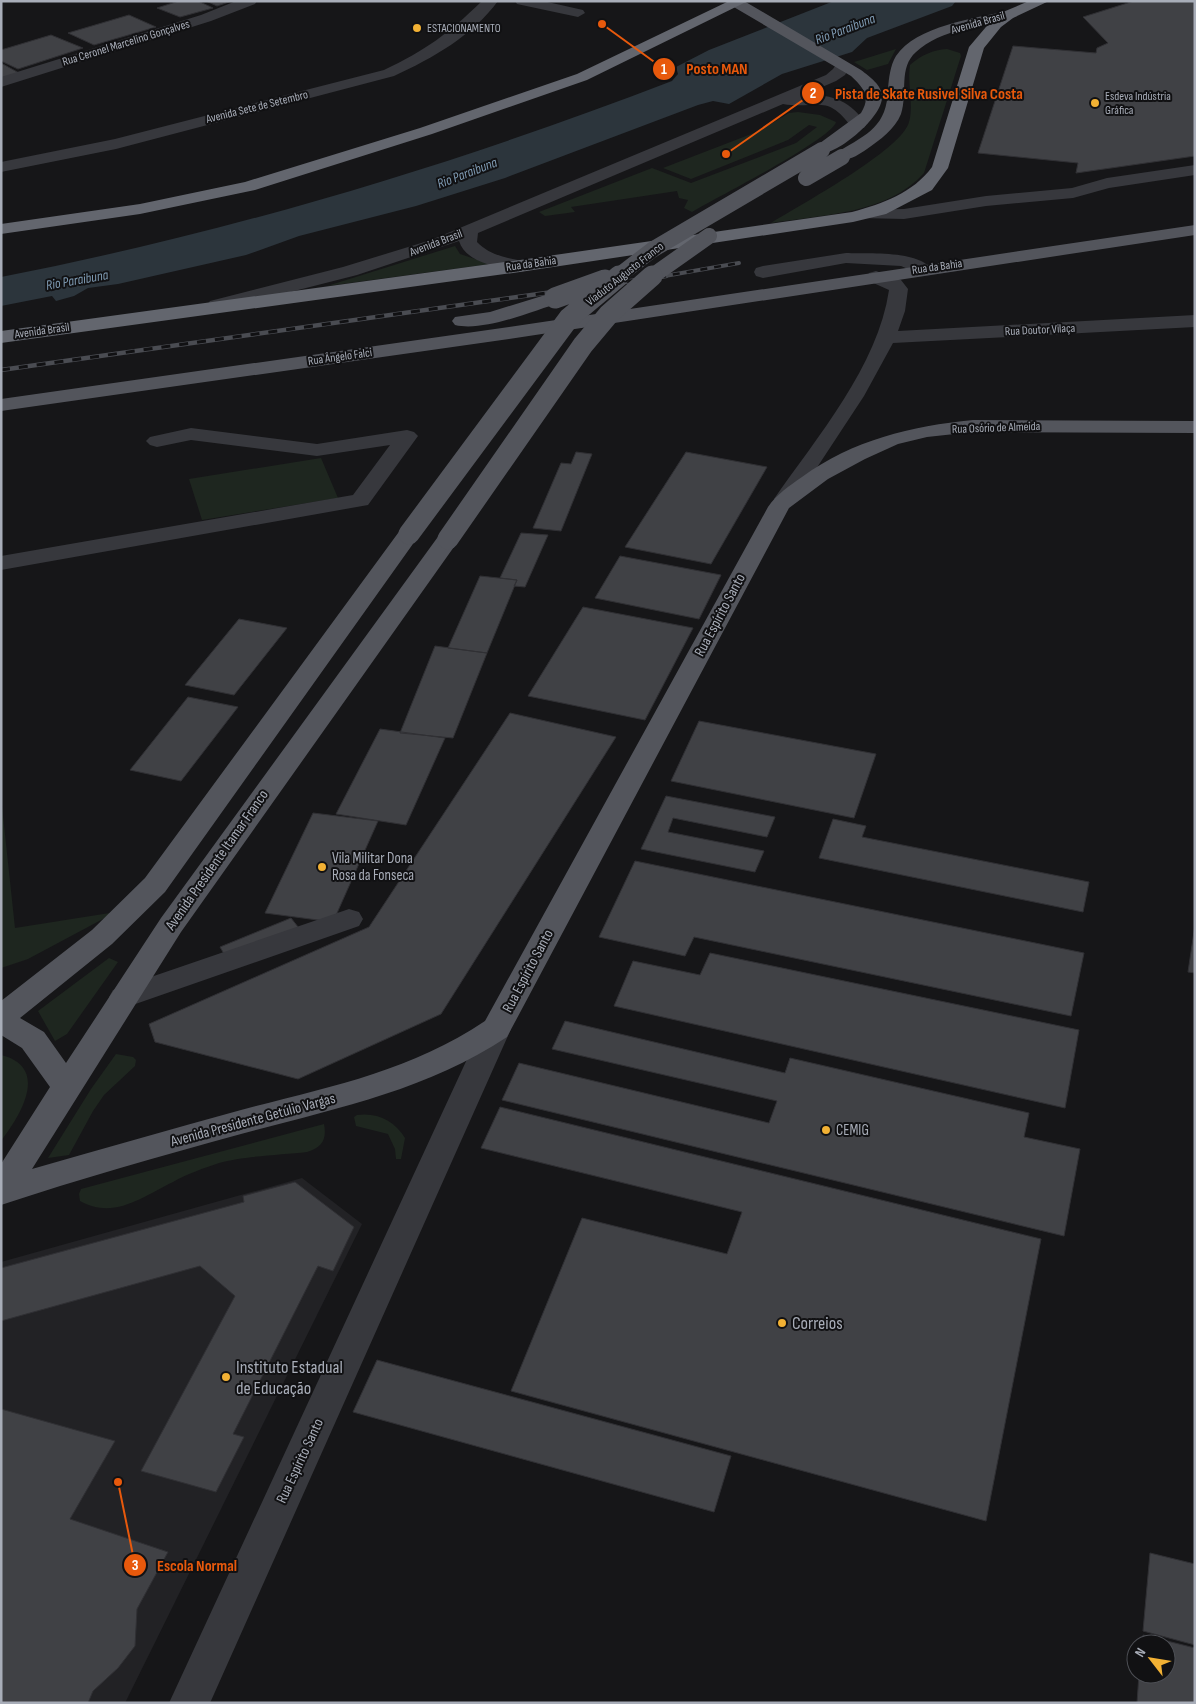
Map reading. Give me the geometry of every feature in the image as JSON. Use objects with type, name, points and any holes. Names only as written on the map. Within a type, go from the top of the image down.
[{"type":"highway","name":"Avenida Brasil","points":[[1008,15],[1042,1]]},
{"type":"highway","points":[[1,228],[140,209],[258,183],[426,131],[592,73],[737,2]]},
{"type":"highway","points":[[860,215],[880,210],[910,196],[926,186],[940,168],[975,52],[996,24],[1008,15]]},
{"type":"highway","name":"Rua da Bahia","points":[[208,308],[520,266],[860,215]]},
{"type":"highway","name":"Avenida Brasil","points":[[1,337],[208,308]]},
{"type":"main road","name":"Viaduto Augusto Franco","points":[[1,1017],[102,937],[155,885],[409,534],[569,318],[618,276],[668,240],[822,150],[858,125],[870,112],[874,105],[874,92],[866,79],[737,2]]},
{"type":"main road","name":"Avenida Brasil","points":[[914,46],[948,31],[1008,15]]},
{"type":"main road","name":"Viaduto Augusto Franco","points":[[448,539],[582,346],[618,305],[678,256],[842,157],[878,133],[888,122],[894,107],[896,74],[904,57],[914,46]]},
{"type":"main road","name":"Rua da Bahia","points":[[679,306],[1195,230]]},
{"type":"main road","points":[[1,395],[77,376],[492,317],[618,276]]},
{"type":"main road","name":"Rua Ângelo Falci","points":[[1,405],[509,333],[679,306]]},
{"type":"main road","name":"Rua Osório de Almeida","points":[[785,499],[820,474],[857,454],[891,440],[927,431],[973,426],[1195,427]]},
{"type":"main road","name":"Rua Espírito Santo","points":[[496,1029],[742,573],[785,499]]},
{"type":"main road","name":"Avenida Presidente Itamar Franco","points":[[2,1191],[66,1087],[171,925],[448,539]]},
{"type":"main road","points":[[1,1021],[33,1040],[66,1087]]},
{"type":"main road","name":"Avenida Presidente Getúlio Vargas","points":[[2,1191],[392,1080],[478,1043],[496,1029]]},
{"type":"street","name":"Rua Ceronel Marcelino Gonçalves","points":[[1,82],[206,18],[250,1]]},
{"type":"street","name":"Avenida Sete de Setembro","points":[[1,167],[116,144],[390,73],[426,56],[459,32],[491,1]]},
{"type":"street","points":[[522,1],[578,13]]},
{"type":"street","name":"Avenida Brasil","points":[[208,308],[401,256],[469,230],[831,78],[840,72],[838,63]]},
{"type":"street","points":[[775,101],[813,100],[840,104],[849,109],[858,125]]},
{"type":"street","name":"Rua da Bahia","points":[[860,215],[904,214],[986,202],[1073,193],[1107,182],[1195,170]]},
{"type":"street","name":"Rua da Bahia","points":[[934,176],[936,191],[946,196],[986,202]]},
{"type":"street","points":[[469,230],[468,242],[472,249],[487,258],[520,266]]},
{"type":"street","points":[[763,272],[846,258],[904,261],[922,269]]},
{"type":"street","name":"Rua Espírito Santo","points":[[785,499],[856,392],[886,338],[899,297],[899,289],[894,284],[876,276]]},
{"type":"street","name":"Rua Doutor Vilaça","points":[[886,338],[1195,320]]},
{"type":"street","points":[[1,562],[360,500],[407,436],[317,450],[191,434],[157,441]]},
{"type":"street","points":[[124,997],[349,918]]},
{"type":"street","name":"Rua Espírito Santo","points":[[189,1703],[496,1029]]},
{"type":"shaded area","points":[[896,49],[888,64],[867,70],[854,62]]},
{"type":"shaded area","points":[[947,49],[960,53],[961,56],[924,173],[909,187],[873,205],[832,214],[771,223],[848,177],[902,134],[909,122],[910,115],[910,65],[918,58],[927,54]]},
{"type":"shaded area","points":[[798,112],[820,115],[836,122],[830,130],[794,155],[692,212],[684,208],[688,200],[679,198],[677,191],[571,207],[575,212],[545,216],[539,212],[652,168],[691,183],[796,143],[817,127],[809,125],[788,140],[691,179],[663,168],[759,131],[789,113]]},
{"type":"shaded area","points":[[455,246],[460,254],[490,264],[327,286]]},
{"type":"shaded area","points":[[321,458],[338,498],[202,520],[189,479]]},
{"type":"shaded area","points":[[1,797],[15,928],[116,912],[28,959],[1,968]]},
{"type":"shaded area","points":[[109,958],[118,962],[67,1034],[55,1041],[38,1011]]},
{"type":"shaded area","points":[[116,1054],[133,1057],[136,1060],[135,1066],[104,1095],[69,1155],[48,1158],[91,1089]]},
{"type":"shaded area","points":[[1,1055],[16,1061],[24,1070],[28,1081],[23,1106],[1,1141]]},
{"type":"shaded area","points":[[357,1115],[378,1116],[391,1122],[401,1132],[405,1138],[401,1159],[396,1159],[395,1149],[388,1134],[356,1126],[354,1117]]},
{"type":"shaded area","points":[[324,1124],[324,1139],[320,1145],[307,1152],[251,1157],[219,1163],[184,1176],[139,1200],[116,1207],[92,1206],[80,1201],[79,1194],[81,1189]]},
{"type":"shaded area","points":[[302,1178],[362,1224],[125,1703],[1,1703],[1,1262]]},
{"type":"water","name":"Rio Paraibuna","points":[[834,1],[956,1],[952,6],[867,38],[852,52],[782,74],[729,104],[713,101],[698,105],[505,178],[416,206],[299,236],[246,255],[118,284],[88,288],[74,296],[56,301],[52,296],[1,306],[1,277],[87,259],[257,217],[341,194],[508,141],[672,81],[678,74],[676,67],[709,50]]},
{"type":"building","points":[[179,1],[198,1],[213,8],[180,17],[157,8]]},
{"type":"building","points":[[206,1],[232,1],[217,6]]},
{"type":"building","name":"Esdeva Indústria Gráfica","points":[[1134,1],[1195,1],[1195,156],[1076,173],[1078,163],[978,153],[1013,46],[1096,53],[1097,48],[1108,43],[1083,17]]},
{"type":"building","points":[[129,15],[156,27],[94,45],[68,33]]},
{"type":"building","points":[[51,35],[83,48],[18,69],[1,61],[1,50]]},
{"type":"building","points":[[1,63],[19,73],[1,78]]},
{"type":"building","points":[[576,452],[592,454],[561,531],[533,528],[561,463],[571,464]]},
{"type":"building","points":[[686,452],[767,467],[711,564],[625,547]]},
{"type":"building","points":[[521,533],[548,535],[525,587],[514,586],[517,580],[500,578]]},
{"type":"building","points":[[620,556],[721,575],[699,619],[595,598]]},
{"type":"building","points":[[480,576],[517,580],[487,653],[448,648]]},
{"type":"building","points":[[583,607],[693,628],[645,720],[528,696]]},
{"type":"building","points":[[239,619],[287,628],[234,695],[185,685]]},
{"type":"building","points":[[435,646],[487,653],[453,738],[400,733]]},
{"type":"building","points":[[188,697],[238,707],[181,781],[130,770]]},
{"type":"building","points":[[510,713],[616,737],[441,1014],[298,1079],[155,1042],[149,1024],[369,927]]},
{"type":"building","points":[[699,721],[876,754],[854,818],[671,781]]},
{"type":"building","name":"Vila Militar Dona Rosa da Fonseca","points":[[380,729],[445,738],[406,825],[336,814]]},
{"type":"building","points":[[666,796],[775,817],[767,837],[673,818],[668,832],[764,851],[755,872],[641,849]]},
{"type":"building","name":"Vila Militar Dona Rosa da Fonseca","points":[[313,813],[378,821],[333,922],[265,913]]},
{"type":"building","points":[[833,819],[866,826],[862,837],[1089,882],[1083,912],[819,858]]},
{"type":"building","points":[[635,861],[1084,953],[1071,1016],[694,937],[685,956],[599,937]]},
{"type":"building","points":[[291,918],[302,932],[230,964],[220,947]]},
{"type":"building","points":[[1195,925],[1195,973],[1188,972]]},
{"type":"building","points":[[710,953],[1079,1030],[1065,1108],[614,1006],[633,961],[700,975]]},
{"type":"building","name":"CEMIG","points":[[565,1021],[785,1073],[790,1058],[1029,1113],[1024,1137],[1080,1149],[1064,1236],[502,1100],[519,1063],[769,1123],[777,1101],[552,1049]]},
{"type":"building","name":"Correios","points":[[500,1107],[1041,1239],[986,1521],[511,1391],[582,1218],[727,1254],[742,1212],[481,1148]]},
{"type":"building","name":"Instituto Estadual de Educação","points":[[295,1182],[354,1227],[333,1271],[318,1266],[233,1434],[244,1437],[216,1492],[141,1471],[235,1296],[200,1266],[1,1321],[1,1268],[244,1202],[243,1196]]},
{"type":"building","points":[[377,1360],[731,1456],[714,1512],[353,1412]]},
{"type":"building","points":[[1,1409],[115,1441],[70,1519],[168,1552],[137,1609],[135,1646],[118,1668],[93,1691],[88,1703],[1,1703]]},
{"type":"building","points":[[1150,1553],[1195,1564],[1195,1645],[1176,1640],[1176,1634],[1154,1634],[1143,1631]]},
{"type":"building","points":[[1176,1643],[1195,1648],[1195,1703],[1137,1703],[1138,1684],[1176,1684]]},
{"type":"railway","points":[[659,277],[739,263]]},
{"type":"railway","points":[[659,277],[666,276]]},
{"type":"railway","points":[[1,370],[659,277]]},
{"type":"place","name":"Posto MAN","points":[[602,24]]},
{"type":"place","name":"ESTACIONAMENTO","points":[[417,28]]},
{"type":"place","name":"Esdeva Indústria Gráfica","points":[[1095,103]]},
{"type":"place","name":"Pista de Skate Rusivel Silva Costa","points":[[726,154]]},
{"type":"place","name":"Vila Militar Dona Rosa da Fonseca","points":[[322,867]]},
{"type":"place","name":"CEMIG","points":[[826,1130]]},
{"type":"place","name":"Correios","points":[[782,1323]]},
{"type":"place","name":"Instituto Estadual de Educação","points":[[226,1377]]},
{"type":"place","name":"Escola Normal","points":[[118,1482]]}]
